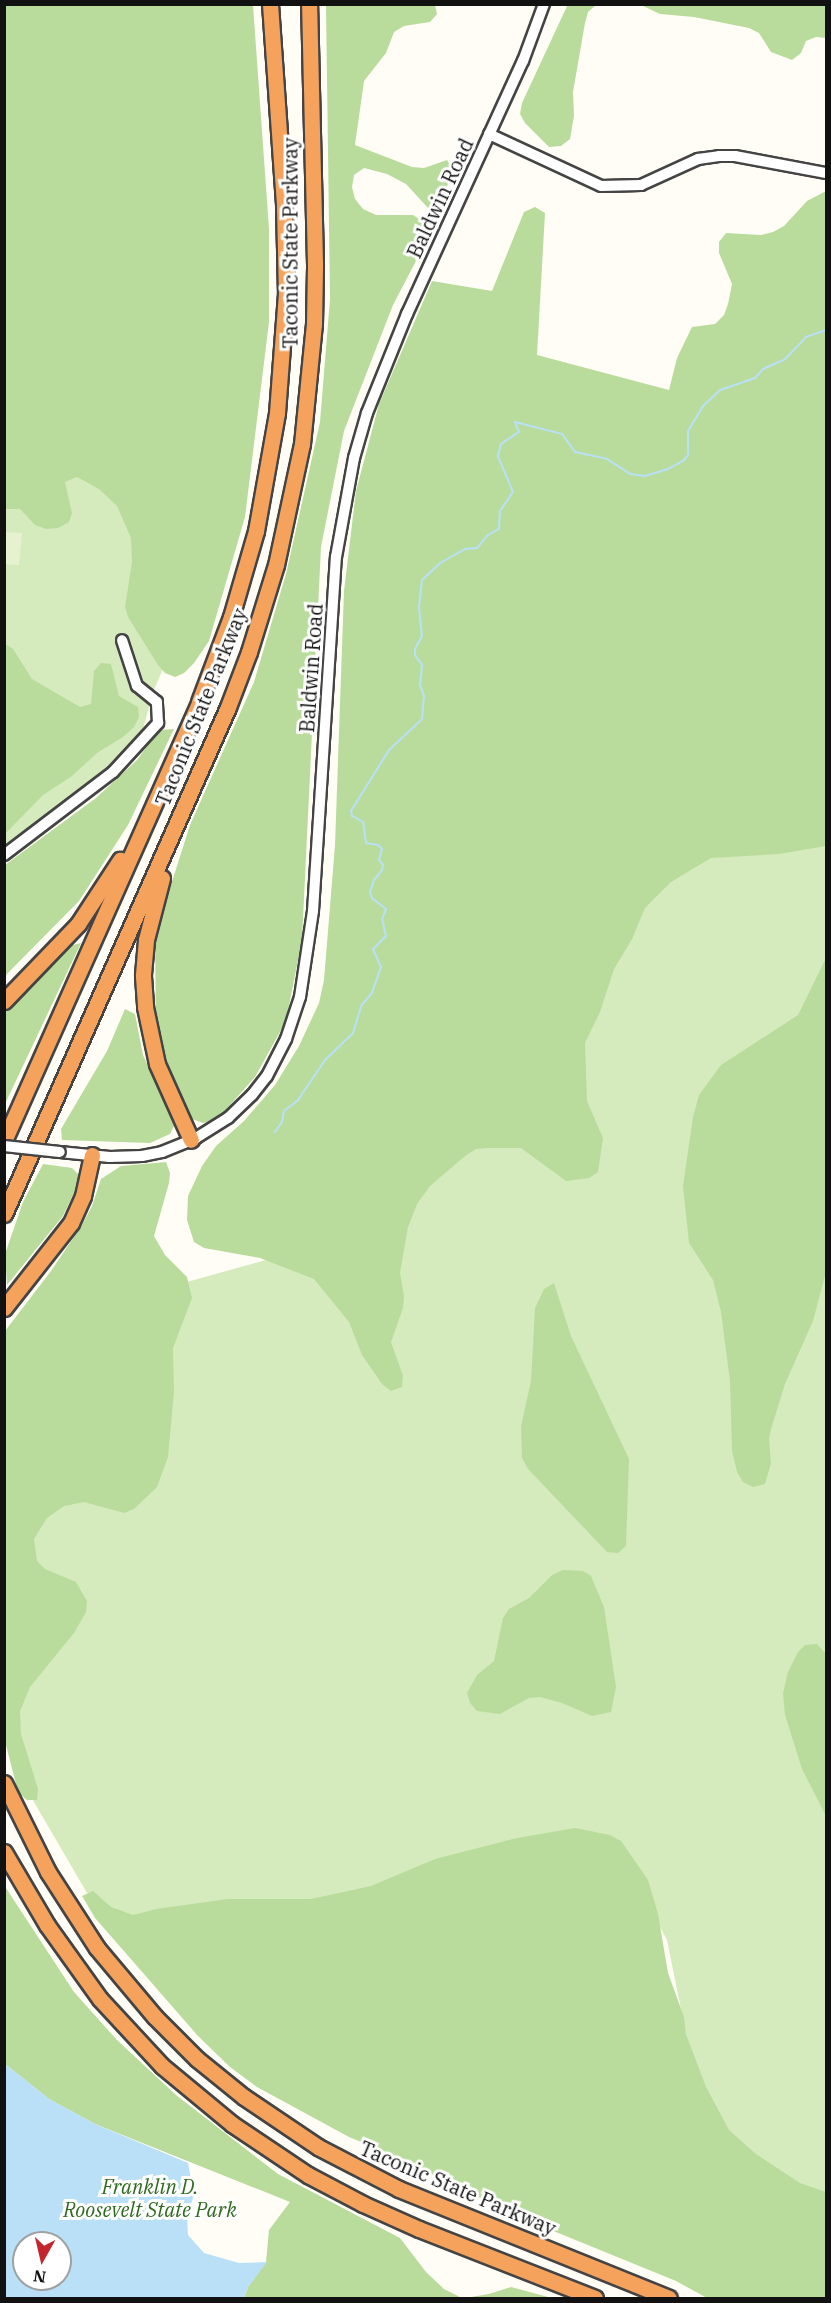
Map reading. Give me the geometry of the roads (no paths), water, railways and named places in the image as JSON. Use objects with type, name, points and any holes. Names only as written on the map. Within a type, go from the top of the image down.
[{"type":"highway","name":"Taconic State Parkway","points":[[4,1144],[211,674],[231,617],[256,531],[273,442],[283,354],[286,264],[270,4]]},
{"type":"highway","name":"Taconic State Parkway","points":[[4,1214],[239,680],[259,623],[284,536],[302,444],[311,364],[315,293],[309,4]]},
{"type":"highway","points":[[4,1001],[59,946],[91,908],[163,785]]},
{"type":"highway","points":[[191,791],[153,904],[146,940],[143,976],[146,1018],[154,1054],[191,1140]]},
{"type":"highway","points":[[4,1308],[74,1217],[85,1189],[92,1155]]},
{"type":"highway","name":"Taconic State Parkway","points":[[4,1783],[48,1872],[97,1948],[169,2031],[244,2097],[318,2147],[399,2189],[669,2298]]},
{"type":"highway","points":[[4,1852],[46,1925],[100,1999],[162,2066],[232,2124],[309,2175],[363,2204],[595,2298]]},
{"type":"street","name":"Baldwin Road","points":[[4,1144],[92,1155],[142,1156],[162,1152],[191,1140],[228,1118],[260,1086],[280,1053],[300,997],[313,910],[336,557],[354,459],[367,413],[407,314],[523,61],[544,4]]},
{"type":"street","points":[[489,134],[601,186],[641,185],[699,159],[719,156],[735,156],[826,173]]},
{"type":"street","points":[[4,855],[113,772],[158,723],[157,702],[137,686],[122,640]]},
{"type":"water","points":[[5,2064],[49,2099],[95,2124],[188,2163],[194,2195],[187,2216],[188,2235],[204,2253],[239,2263],[267,2262],[248,2287],[244,2298],[5,2298]]},
{"type":"waterway","points":[[275,1132],[282,1122],[284,1111],[298,1100],[325,1060],[353,1033],[361,1006],[372,993],[381,967],[373,949],[386,936],[382,919],[386,909],[372,898],[370,892],[374,880],[382,870],[383,865],[379,860],[382,849],[378,845],[366,843],[363,822],[352,816],[351,811],[389,750],[422,719],[424,696],[420,685],[422,665],[415,655],[415,649],[422,636],[419,608],[422,580],[440,563],[465,549],[477,548],[488,535],[499,529],[500,511],[513,492],[498,456],[501,444],[519,432],[515,422],[562,434],[575,452],[607,459],[630,474],[645,476],[668,469],[684,460],[688,455],[688,431],[703,406],[720,390],[755,378],[763,369],[785,359],[806,337],[826,330]]},
{"type":"park label","name":"Franklin D. Roosevelt State Park","points":[[150,2198]]}]
